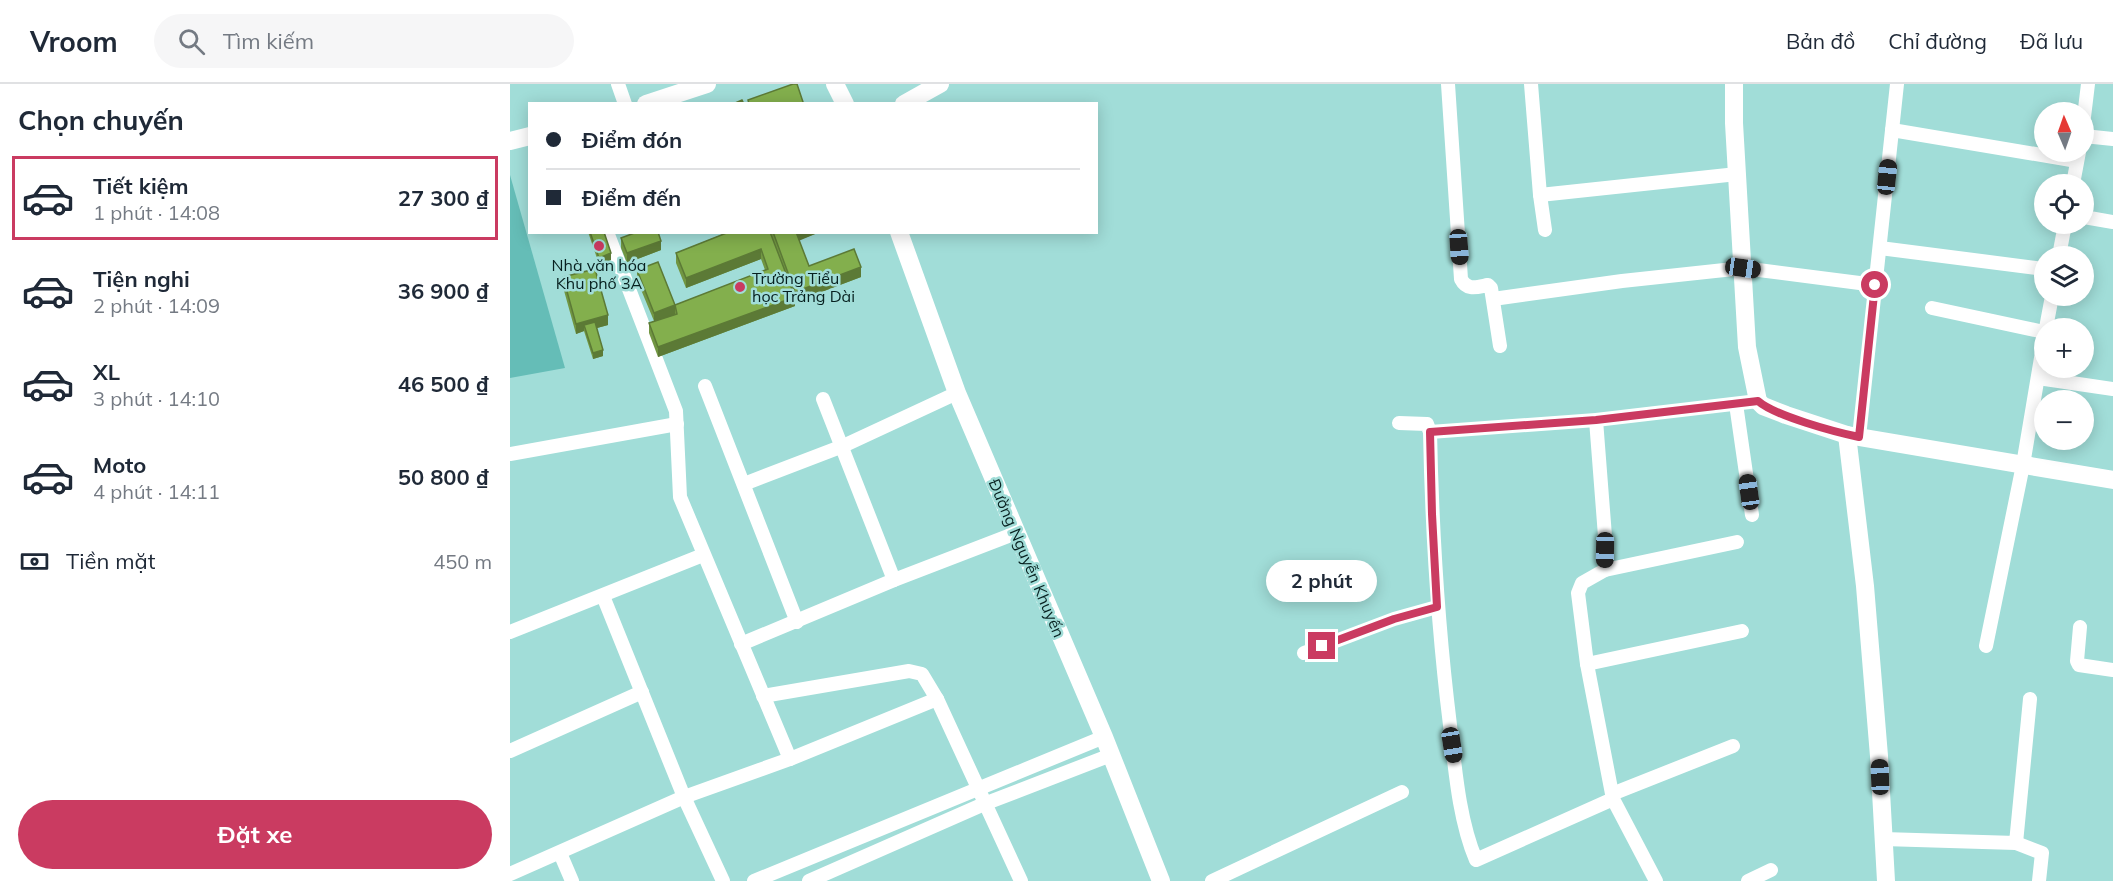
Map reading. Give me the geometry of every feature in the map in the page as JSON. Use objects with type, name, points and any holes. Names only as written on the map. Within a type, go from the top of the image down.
[{"type":"street","points":[[618,84],[624,102]]},
{"type":"street","points":[[652,102],[707,84]]},
{"type":"street","points":[[835,84],[844,102]]},
{"type":"street","points":[[908,102],[940,84]]},
{"type":"street","points":[[1448,84],[1461,279],[1464,285],[1470,288],[1489,286],[1500,346]]},
{"type":"street","points":[[1531,84],[1545,230]]},
{"type":"street","points":[[1734,84],[1747,347],[1758,401],[1763,406],[1786,415],[1853,436],[2113,480]]},
{"type":"street","points":[[1886,881],[1879,756],[1853,436],[1880,248],[1897,84]]},
{"type":"street","points":[[2086,102],[2088,84]]},
{"type":"street","points":[[1892,130],[2034,150]]},
{"type":"street","points":[[510,141],[528,136]]},
{"type":"street","points":[[2094,137],[2113,139]]},
{"type":"street","points":[[1540,195],[1737,174]]},
{"type":"street","points":[[2094,219],[2113,222]]},
{"type":"street","points":[[608,234],[676,411],[680,497],[790,759]]},
{"type":"street","name":"Đường Nguyễn Khuyến","points":[[900,234],[957,393],[1104,737],[1161,881]]},
{"type":"street","points":[[1880,248],[2034,268]]},
{"type":"street","points":[[1493,299],[1622,281],[1743,268],[1875,285]]},
{"type":"street","points":[[1932,308],[2034,328]]},
{"type":"street","points":[[1986,646],[2023,465],[2038,378],[2113,389]]},
{"type":"street","points":[[705,386],[797,622]]},
{"type":"street","points":[[744,484],[843,446],[957,393]]},
{"type":"street","points":[[824,399],[894,580]]},
{"type":"street","points":[[1430,432],[1596,420],[1758,401]]},
{"type":"street","points":[[1736,404],[1752,515]]},
{"type":"street","points":[[1596,420],[1605,536],[1605,570]]},
{"type":"street","points":[[1398,423],[1427,424],[1430,432],[1432,514],[1441,655],[1454,756],[1469,843],[1476,860],[1613,796],[1733,746]]},
{"type":"street","points":[[510,454],[677,424]]},
{"type":"street","points":[[741,644],[894,580],[1016,533]]},
{"type":"street","points":[[1656,881],[1613,796],[1587,664],[1578,593],[1582,583],[1605,570],[1737,542]]},
{"type":"street","points":[[510,632],[703,555]]},
{"type":"street","points":[[603,596],[684,797],[723,881]]},
{"type":"street","points":[[1304,653],[1394,619],[1437,607]]},
{"type":"street","points":[[2080,627],[2077,661],[2079,665],[2113,670]]},
{"type":"street","points":[[1587,664],[1742,631]]},
{"type":"street","points":[[763,696],[909,670],[922,674],[937,699],[1021,881]]},
{"type":"street","points":[[510,751],[642,692]]},
{"type":"street","points":[[510,874],[684,797],[790,759],[937,699]]},
{"type":"street","points":[[2016,843],[2030,699]]},
{"type":"street","points":[[754,881],[1104,737]]},
{"type":"street","points":[[808,881],[984,804],[1111,755]]},
{"type":"street","points":[[1212,881],[1402,792]]},
{"type":"street","points":[[1883,839],[2016,843],[2042,853],[2039,881]]},
{"type":"street","points":[[560,853],[572,881]]},
{"type":"street","points":[[1748,881],[1771,870]]},
{"type":"shaded area","points":[[510,175],[565,368],[510,378]]},
{"type":"building","points":[[797,84],[803,102],[748,102],[748,100]]},
{"type":"building","name":"Nhà văn hóa Khu phố 3A","points":[[591,234],[605,234],[611,253],[599,258]]},
{"type":"building","points":[[632,234],[659,234],[661,241],[627,253],[621,238]]},
{"type":"building","points":[[724,234],[771,234],[795,297],[658,347],[649,323],[677,314],[675,305],[768,269],[761,249],[686,278],[676,253]]},
{"type":"building","points":[[774,234],[797,234],[809,266],[854,249],[861,267],[795,292]]},
{"type":"building","points":[[658,262],[675,305],[654,313],[637,270]]},
{"type":"building","points":[[595,269],[608,315],[576,324],[563,277]]},
{"type":"building","points":[[595,322],[603,350],[593,353],[584,325]]},
{"type":"place","name":"Nhà văn hóa Khu phố 3A","points":[[599,246]]},
{"type":"place","name":"Trường Tiểu học Trảng Dài","points":[[740,287]]},
{"type":"route","points":[[1322,646],[1394,619],[1437,607],[1430,432],[1596,420],[1758,401],[1763,406],[1786,415],[1859,437],[1875,285]]}]
